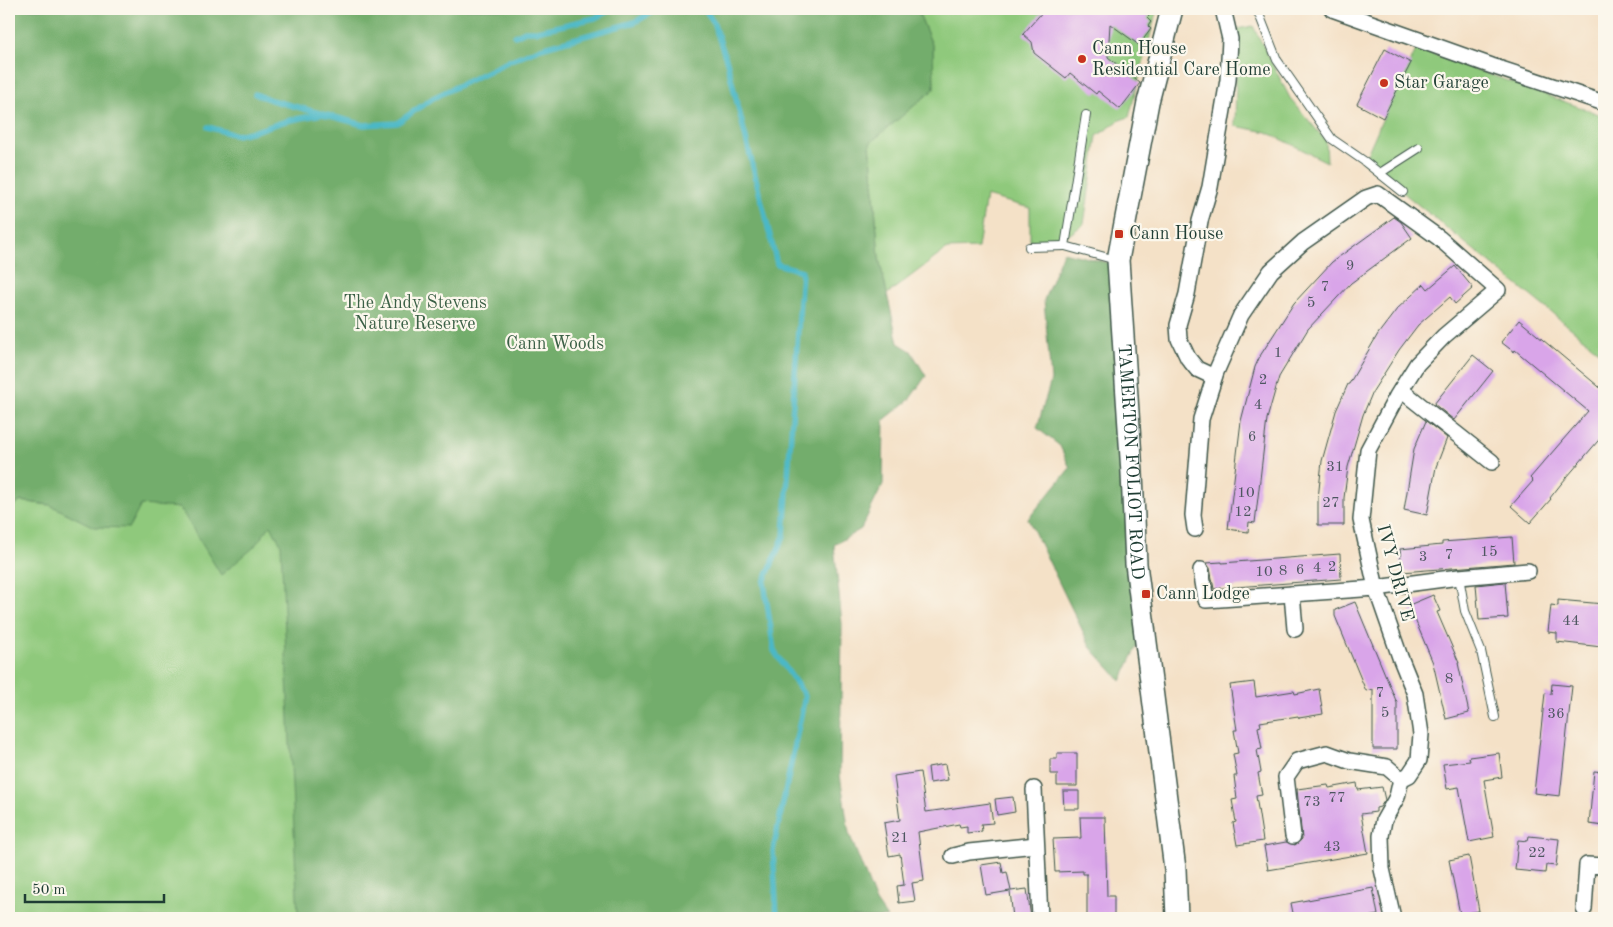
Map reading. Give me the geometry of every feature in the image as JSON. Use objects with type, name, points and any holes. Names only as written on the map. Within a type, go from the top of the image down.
[{"type":"main road","name":"TAMERTON FOLIOT ROAD","points":[[1172,9],[1148,102],[1118,260],[1136,564],[1175,869],[1177,918]]},
{"type":"street","points":[[1195,529],[1193,515],[1201,420],[1214,378],[1197,368],[1188,358],[1179,339],[1178,325],[1187,294],[1200,221],[1210,187],[1228,80],[1230,39],[1224,9]]},
{"type":"street","points":[[1332,9],[1492,66],[1604,103]]},
{"type":"street","name":"IVY DRIVE","points":[[1214,378],[1241,315],[1271,271],[1303,242],[1347,209],[1366,198],[1378,194],[1439,238],[1498,290],[1444,336],[1417,364],[1378,429],[1368,450],[1362,520],[1376,588],[1415,694],[1421,734],[1418,760],[1408,775],[1401,779]]},
{"type":"street","points":[[1401,390],[1492,462]]},
{"type":"street","points":[[1201,570],[1206,600],[1376,588],[1459,577],[1528,571]]},
{"type":"street","points":[[1292,594],[1295,629]]},
{"type":"street","points":[[1293,836],[1286,777],[1297,761],[1327,753],[1349,761],[1386,767],[1401,779],[1397,797],[1384,820],[1381,836],[1382,869],[1393,918]]},
{"type":"street","points":[[1034,789],[1040,918]]},
{"type":"street","points":[[953,856],[970,852],[1036,845]]},
{"type":"street","points":[[1584,909],[1587,865],[1604,866]]},
{"type":"lane","points":[[1255,9],[1259,14],[1277,60],[1332,138],[1403,192]]},
{"type":"lane","points":[[1065,246],[1086,114]]},
{"type":"lane","points":[[1380,174],[1419,148]]},
{"type":"lane","points":[[1030,247],[1065,246],[1118,260]]},
{"type":"lane","points":[[1459,577],[1465,611],[1480,651],[1495,717]]},
{"type":"green space","name":"Cann Woods","points":[[9,9],[617,9],[777,918],[9,918],[9,509],[21,501],[48,505]]},
{"type":"green space","name":"Cann Woods","points":[[9,9],[917,9],[933,47],[934,89],[870,143],[879,258],[898,343],[911,351],[926,376],[909,400],[884,420],[883,484],[861,529],[834,545],[842,624],[840,775],[849,833],[876,902],[887,918],[298,918],[281,545],[271,525],[253,548],[221,575],[180,508],[141,505],[129,528],[94,527],[50,505],[21,501],[9,509]]},
{"type":"green space","points":[[917,9],[1157,9],[1129,117],[1120,120],[1097,136],[1084,224],[1059,242],[1030,241],[1030,208],[986,196],[978,248],[947,249],[887,294],[879,258],[870,142],[934,89],[933,47]]},
{"type":"green space","points":[[1253,26],[1290,98],[1326,141],[1327,162],[1267,132],[1235,126],[1237,29]]},
{"type":"green space","points":[[1417,48],[1604,116],[1604,355],[1364,161]]},
{"type":"green space","points":[[1063,252],[1114,264],[1139,643],[1121,681],[1091,648],[1028,519],[1070,468],[1060,446],[1037,428],[1051,380],[1044,300]]},
{"type":"building","name":"Cann House Residential Care Home","points":[[1045,9],[1156,9],[1147,18],[1151,22],[1148,26],[1151,29],[1139,45],[1110,24],[1108,57],[1140,83],[1120,109],[1098,91],[1096,94],[1070,73],[1066,78],[1034,53],[1032,42],[1023,34]]},
{"type":"building","name":"Star Garage","points":[[1385,49],[1411,63],[1383,118],[1357,104]]},
{"type":"building","points":[[1394,217],[1401,222],[1412,238],[1351,283],[1308,329],[1279,377],[1267,419],[1255,523],[1249,522],[1248,532],[1228,529],[1241,421],[1255,367],[1260,356],[1294,303],[1332,262]]},
{"type":"building","points":[[1455,266],[1473,288],[1455,304],[1450,297],[1418,325],[1399,350],[1373,391],[1363,415],[1348,467],[1344,498],[1344,525],[1318,525],[1318,499],[1322,461],[1336,411],[1348,384],[1378,334],[1397,309],[1424,284],[1428,289]]},
{"type":"building","points":[[1519,320],[1604,391],[1604,434],[1530,523],[1511,506],[1533,481],[1530,478],[1588,411],[1515,350],[1514,352],[1501,342]]},
{"type":"building","points":[[1473,355],[1493,371],[1454,420],[1434,404]]},
{"type":"building","points":[[1426,421],[1447,438],[1436,467],[1427,515],[1404,510],[1414,449]]},
{"type":"building","points":[[1512,537],[1514,563],[1402,572],[1400,549],[1442,545],[1442,542]]},
{"type":"building","points":[[1340,554],[1341,579],[1214,589],[1210,568],[1206,563],[1222,563]]},
{"type":"building","points":[[1505,582],[1508,618],[1479,620],[1476,585]]},
{"type":"building","points":[[1433,595],[1440,611],[1437,612],[1459,663],[1469,713],[1446,719],[1433,663],[1409,605]]},
{"type":"building","points":[[1558,600],[1604,604],[1604,639],[1602,647],[1557,642],[1557,633],[1548,632],[1551,605],[1558,606]]},
{"type":"building","points":[[1355,602],[1397,703],[1397,749],[1373,749],[1373,689],[1366,691],[1335,616],[1335,610]]},
{"type":"building","points":[[1254,682],[1256,697],[1294,691],[1295,694],[1319,689],[1323,714],[1260,722],[1261,726],[1258,727],[1262,749],[1257,750],[1261,772],[1258,773],[1262,795],[1256,796],[1263,841],[1237,845],[1233,823],[1236,822],[1232,800],[1237,799],[1234,776],[1237,776],[1233,754],[1238,753],[1234,730],[1237,730],[1230,685]]},
{"type":"building","points":[[1552,684],[1572,686],[1560,796],[1534,793],[1545,693],[1551,694]]},
{"type":"building","points":[[1057,753],[1077,753],[1077,786],[1057,786],[1057,774],[1050,774],[1050,759],[1057,759]]},
{"type":"building","points":[[1499,753],[1502,777],[1484,780],[1494,837],[1469,842],[1459,787],[1447,789],[1443,764],[1470,761],[1469,757]]},
{"type":"building","points":[[945,764],[948,780],[930,783],[928,767]]},
{"type":"building","points":[[1594,771],[1604,772],[1604,826],[1589,824]]},
{"type":"building","points":[[920,772],[926,812],[990,803],[993,823],[981,824],[982,831],[967,833],[967,826],[960,827],[959,824],[918,832],[924,881],[912,883],[915,901],[899,903],[897,886],[904,885],[900,854],[889,856],[884,823],[900,820],[894,776]]},
{"type":"building","points":[[1357,783],[1358,790],[1382,787],[1385,800],[1380,807],[1376,808],[1376,812],[1361,814],[1368,853],[1268,870],[1264,846],[1286,842],[1295,845],[1302,839],[1297,789],[1328,785],[1329,788]]},
{"type":"building","points":[[1063,791],[1079,791],[1079,809],[1064,809]]},
{"type":"building","points":[[1013,797],[1015,812],[997,815],[995,799]]},
{"type":"building","points":[[1080,817],[1105,817],[1107,896],[1114,896],[1114,918],[1087,918],[1087,874],[1083,874],[1083,871],[1055,872],[1053,839],[1081,838]]},
{"type":"building","points":[[1529,836],[1559,839],[1556,866],[1546,865],[1545,873],[1515,870],[1518,840],[1528,841]]},
{"type":"building","points":[[1469,856],[1479,911],[1460,914],[1449,860]]},
{"type":"building","points":[[1001,862],[1003,873],[1007,872],[1011,891],[1027,889],[1031,918],[1013,918],[1010,891],[986,895],[981,865]]},
{"type":"building","points":[[1373,888],[1378,915],[1361,918],[1294,918],[1291,903]]},
{"type":"waterway","points":[[515,36],[525,31],[537,31],[595,18],[612,9]]},
{"type":"waterway","points":[[255,94],[364,125],[397,123],[433,98],[511,60],[541,48],[635,22],[658,9]]},
{"type":"waterway","points":[[705,9],[714,24],[727,62],[777,264],[802,271],[784,536],[764,582],[774,651],[805,696],[773,851],[777,918]]},
{"type":"waterway","points":[[208,127],[236,135],[286,121],[322,114]]},
{"type":"place","name":"Cann House Residential Care Home","points":[[1082,59]]},
{"type":"place","name":"Star Garage","points":[[1384,83]]},
{"type":"place","name":"Cann House","points":[[1119,234]]},
{"type":"place","name":"Cann Lodge","points":[[1146,594]]},
{"type":"park label","name":"The Andy Stevens Nature Reserve","points":[[415,313]]}]
